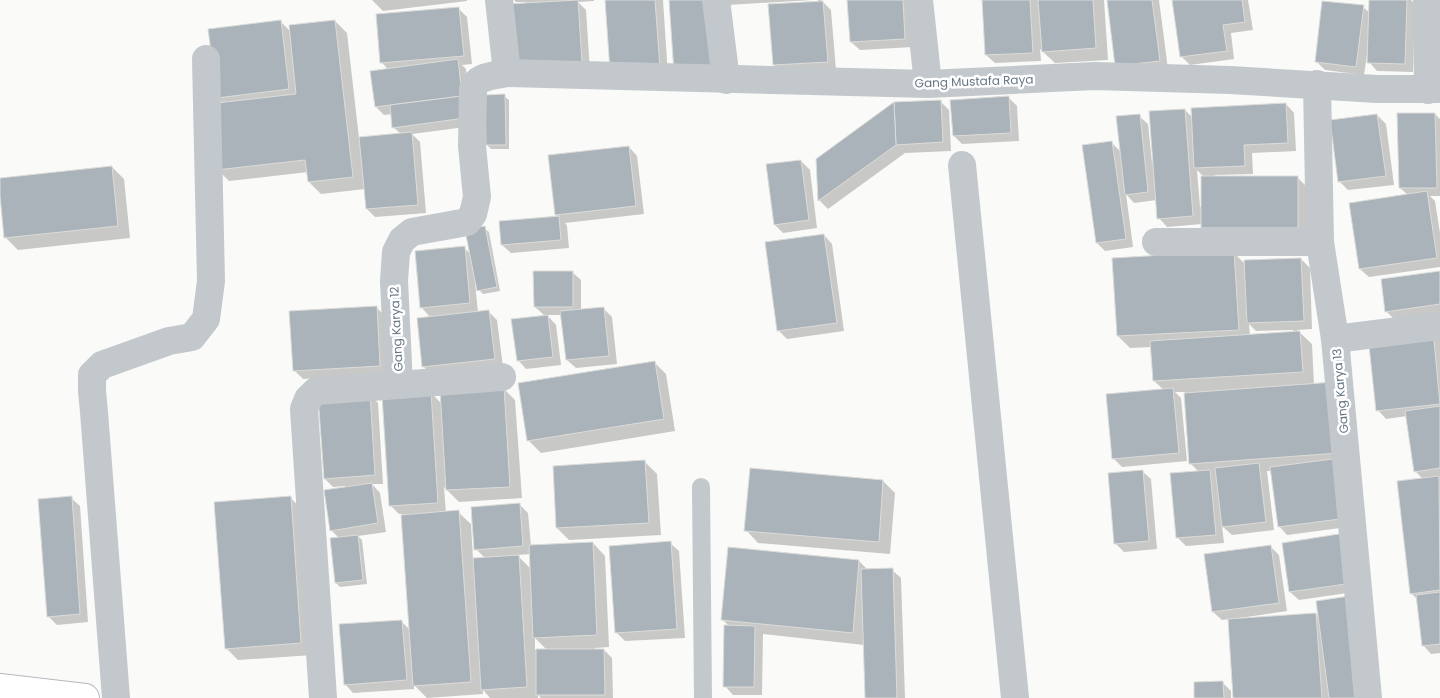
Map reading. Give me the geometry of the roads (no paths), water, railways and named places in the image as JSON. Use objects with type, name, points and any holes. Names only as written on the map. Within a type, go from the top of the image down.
[{"type":"main road","points":[[0,688],[85,698]]},
{"type":"street","points":[[499,0],[507,73]]},
{"type":"street","points":[[716,0],[726,80]]},
{"type":"street","points":[[919,0],[928,84]]},
{"type":"street","points":[[1427,0],[1434,89]]},
{"type":"street","points":[[116,698],[92,375],[102,364],[192,336],[206,319],[211,281],[206,59]]},
{"type":"street","name":"Gang Mustafa Raya","points":[[475,83],[479,79],[507,73],[928,84],[1094,76],[1434,89]]},
{"type":"street","name":"Gang Karya 12","points":[[324,698],[304,409],[308,399],[316,391],[399,385],[394,281],[396,252],[402,240],[412,232],[466,222],[473,214],[477,197],[472,146],[473,89],[475,83]]},
{"type":"street","name":"Gang Karya 13","points":[[1317,84],[1320,242],[1335,339],[1368,698]]},
{"type":"street","points":[[962,165],[1016,698]]},
{"type":"street","points":[[1156,242],[1320,242]]},
{"type":"street","points":[[1335,339],[1440,326]]},
{"type":"street","points":[[399,385],[502,377]]},
{"type":"lane","points":[[701,488],[703,698]]}]
